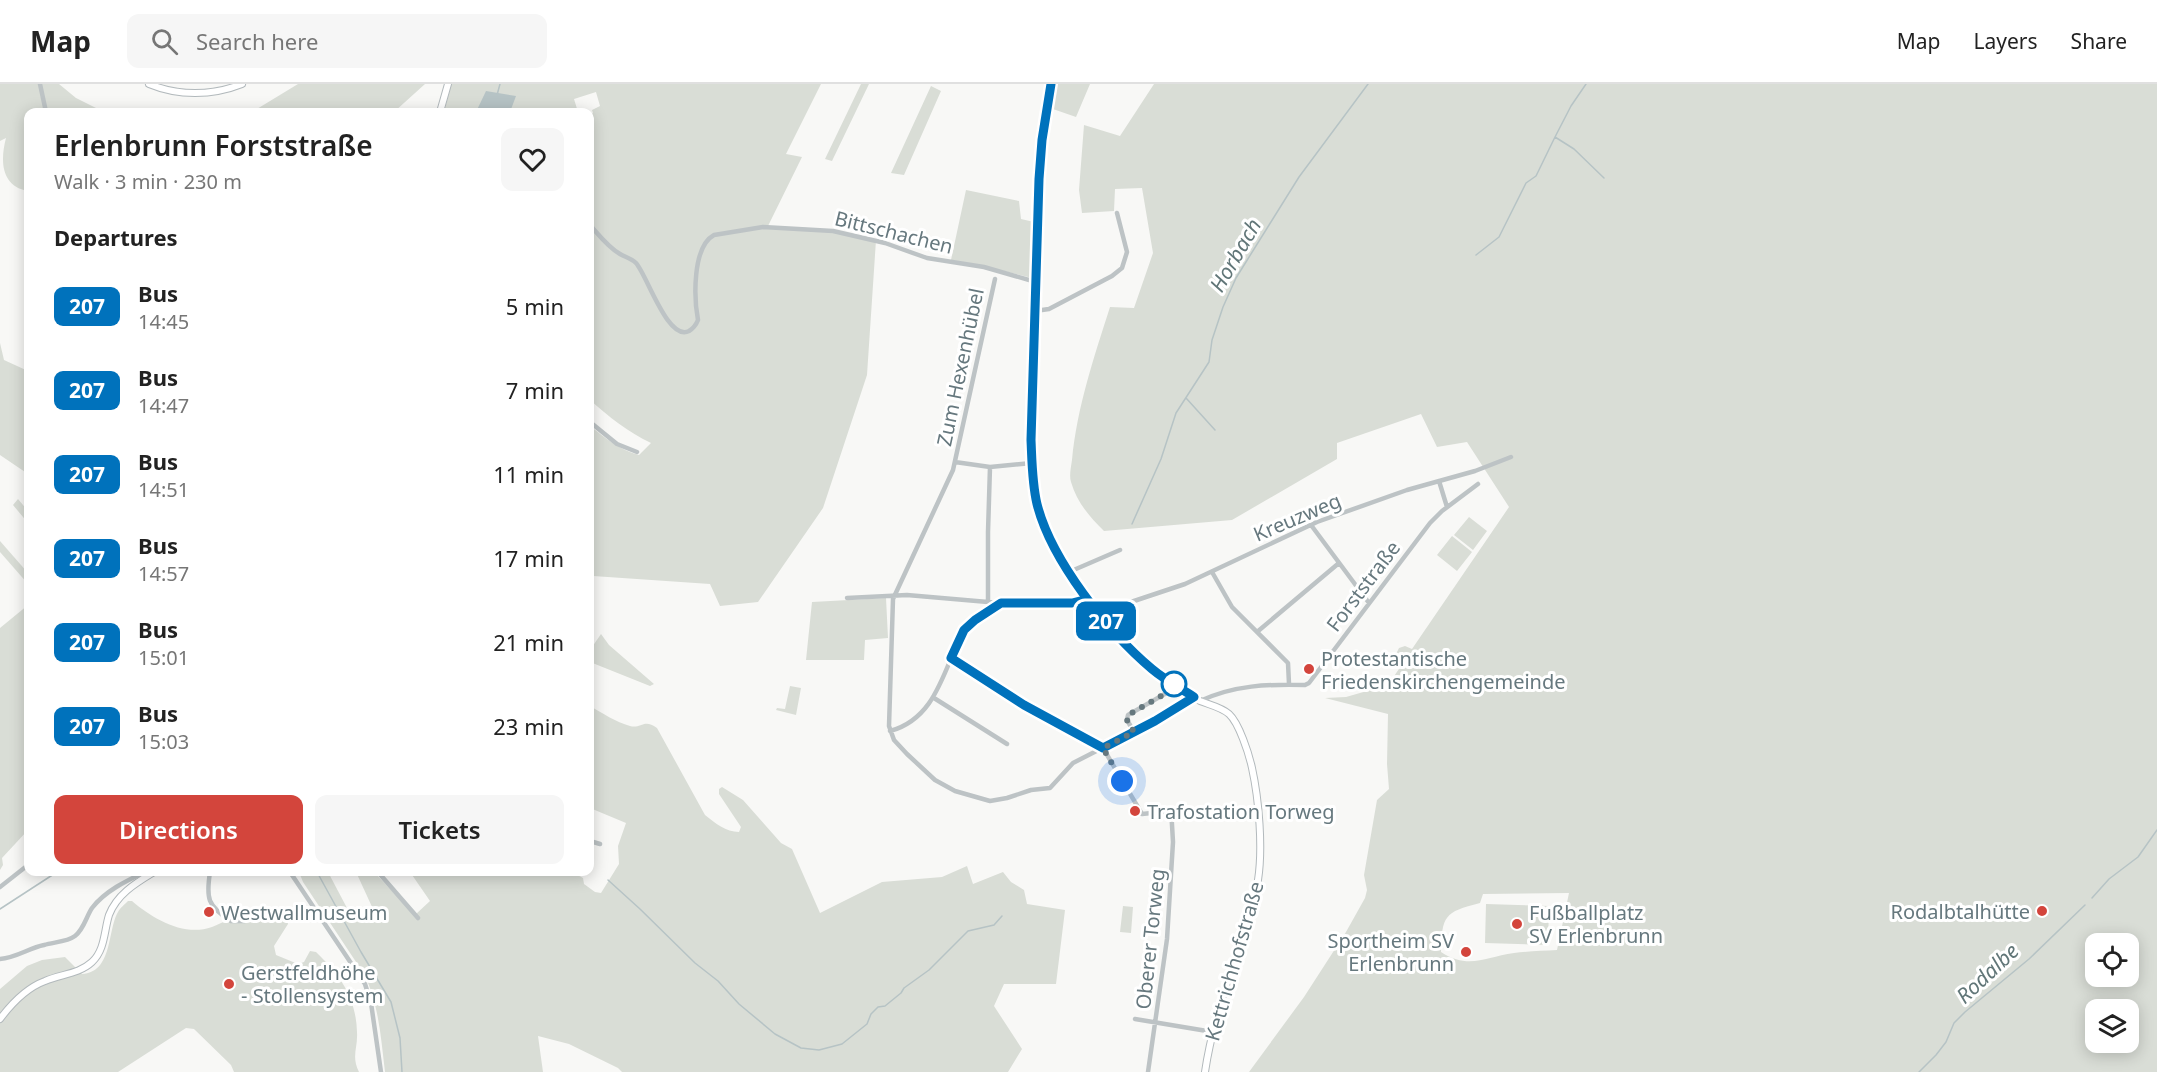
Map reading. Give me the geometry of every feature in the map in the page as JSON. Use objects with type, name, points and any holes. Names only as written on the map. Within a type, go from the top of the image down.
[{"type":"street","points":[[40,84],[45,108]]},
{"type":"street","points":[[149,84],[172,91],[191,93],[215,92],[242,84]]},
{"type":"street","points":[[441,108],[448,84]]},
{"type":"street","name":"Kettrichhofstraße","points":[[1051,84],[1041,152],[1035,311],[1032,463],[1040,514],[1069,572],[1098,613],[1147,665],[1197,699],[1228,712],[1237,725],[1252,768],[1261,854],[1258,877],[1213,1032],[1205,1072]]},
{"type":"street","points":[[1035,311],[1049,309],[1112,276],[1122,268],[1127,252],[1118,213]]},
{"type":"street","name":"Bittschachen","points":[[594,229],[614,249],[637,264],[671,326],[680,332],[691,330],[698,320],[695,286],[700,252],[707,239],[714,235],[763,226],[809,228],[862,236],[927,258],[984,267],[1036,282]]},
{"type":"street","name":"Zum Hexenhübel","points":[[890,732],[891,618],[894,595],[955,462],[995,279]]},
{"type":"street","points":[[594,425],[617,444],[637,452]]},
{"type":"street","name":"Kreuzweg","points":[[1098,613],[1179,587],[1311,525],[1407,490],[1466,474],[1511,457]]},
{"type":"street","points":[[955,462],[990,467],[1032,463]]},
{"type":"street","points":[[988,602],[990,467]]},
{"type":"street","points":[[1439,481],[1447,507]]},
{"type":"street","name":"Forststraße","points":[[890,732],[898,745],[942,785],[955,791],[995,801],[1031,790],[1050,788],[1074,763],[1197,699],[1248,686],[1305,685],[1309,683],[1424,530],[1447,507],[1478,484]]},
{"type":"street","points":[[1311,525],[1369,603]]},
{"type":"street","points":[[1069,572],[1120,550]]},
{"type":"street","points":[[1257,632],[1339,563]]},
{"type":"street","points":[[1212,572],[1228,602],[1288,663],[1289,684]]},
{"type":"street","points":[[848,598],[894,595],[1001,603],[1072,603],[1082,602],[1087,598]]},
{"type":"street","points":[[890,732],[914,720],[934,698],[964,630],[1001,603]]},
{"type":"street","points":[[951,658],[1013,698],[1103,748]]},
{"type":"street","points":[[1134,732],[1127,720],[1128,715],[1177,687]]},
{"type":"street","points":[[934,698],[1007,744]]},
{"type":"street","name":"Oberer Torweg","points":[[1103,748],[1142,813],[1171,810],[1172,874],[1165,966],[1148,1072]]},
{"type":"street","points":[[594,842],[600,844]]},
{"type":"street","points":[[0,887],[24,867]]},
{"type":"street","points":[[0,959],[14,957],[42,945],[72,938],[81,929],[91,909],[100,899],[138,876]]},
{"type":"street","points":[[0,1019],[18,997],[36,985],[79,970],[91,963],[100,952],[110,914],[117,900],[148,876]]},
{"type":"street","points":[[209,876],[207,890],[209,901],[228,920],[245,921]]},
{"type":"street","points":[[293,876],[365,984],[371,1003],[381,1072]]},
{"type":"street","points":[[381,876],[418,918]]},
{"type":"street","points":[[1135,1019],[1213,1032]]},
{"type":"shaded area","points":[[0,84],[59,84],[76,98],[96,108],[24,108],[24,190],[12,184],[8,178],[3,164],[6,138],[0,141]]},
{"type":"shaded area","points":[[298,84],[425,84],[398,108],[259,108]]},
{"type":"shaded area","points":[[451,84],[821,84],[786,154],[802,157],[768,226],[809,228],[876,240],[867,375],[823,508],[758,602],[720,606],[710,584],[594,576],[594,429],[619,447],[639,455],[651,443],[619,424],[594,403],[594,109],[600,106],[596,92],[574,99],[577,108],[445,108]]},
{"type":"shaded area","points":[[861,84],[869,84],[832,161],[825,159]]},
{"type":"shaded area","points":[[1054,84],[1090,84],[1076,117],[1050,108]]},
{"type":"shaded area","points":[[1154,84],[2157,84],[2157,1072],[1249,1072],[1304,997],[1365,898],[1367,890],[1364,875],[1377,800],[1389,789],[1388,714],[1325,698],[1346,697],[1388,685],[1403,663],[1398,660],[1396,654],[1399,648],[1405,646],[1412,649],[1509,507],[1467,442],[1437,447],[1421,414],[1337,443],[1337,459],[1232,520],[1104,531],[1080,503],[1070,480],[1074,440],[1087,382],[1110,307],[1134,308],[1153,253],[1142,188],[1115,189],[1114,211],[1082,213],[1079,190],[1084,125],[1120,136]],"holes":[[[1569,893],[1557,950],[1514,953],[1477,961],[1460,960],[1441,952],[1442,930],[1447,917],[1459,909],[1480,903],[1483,894]]]},
{"type":"shaded area","points":[[931,86],[941,91],[904,175],[891,173]]},
{"type":"shaded area","points":[[486,91],[516,96],[512,108],[478,108]]},
{"type":"shaded area","points":[[966,190],[1019,201],[1021,219],[1034,222],[1032,278],[951,260]]},
{"type":"shaded area","points":[[0,343],[4,360],[24,369],[24,471],[0,455]]},
{"type":"shaded area","points":[[18,499],[24,506],[24,518],[13,505]]},
{"type":"shaded area","points":[[1469,517],[1487,531],[1473,550],[1454,535]]},
{"type":"shaded area","points":[[1452,536],[1472,552],[1457,571],[1437,555]]},
{"type":"shaded area","points":[[0,541],[24,568],[24,579],[0,552]]},
{"type":"shaded area","points":[[886,598],[888,638],[865,640],[864,660],[806,660],[812,602]]},
{"type":"shaded area","points":[[24,608],[24,834],[2,858],[3,865],[0,870],[0,628]]},
{"type":"shaded area","points":[[601,634],[609,645],[654,684],[650,686],[594,664],[594,644]]},
{"type":"shaded area","points":[[790,686],[801,688],[796,715],[776,710],[777,708],[785,709]]},
{"type":"shaded area","points":[[594,708],[634,727],[649,724],[657,728],[705,815],[721,826],[739,832],[741,827],[719,794],[719,789],[722,787],[743,800],[781,843],[792,849],[820,913],[882,882],[942,877],[967,866],[973,884],[1003,872],[1011,882],[1024,890],[1027,904],[1065,910],[1056,984],[1004,984],[994,1006],[1022,1049],[1008,1072],[622,1072],[569,1044],[538,1036],[543,1072],[385,1072],[379,1022],[369,985],[301,876],[330,876],[347,908],[354,916],[367,915],[373,909],[358,876],[378,876],[416,914],[430,901],[413,876],[580,876],[584,884],[595,892],[601,893],[619,864],[618,846],[626,823],[594,810]]},
{"type":"shaded area","points":[[128,901],[132,901],[159,920],[191,930],[212,927],[243,914],[263,918],[286,914],[288,924],[274,946],[276,955],[298,964],[304,962],[310,951],[316,952],[339,978],[354,1008],[357,1032],[355,1061],[359,1072],[234,1072],[231,1065],[194,1029],[186,1028],[118,1072],[0,1072],[0,989],[27,966],[42,960],[65,957],[82,974],[92,972],[104,959],[115,920]]},
{"type":"shaded area","name":"Fußballplatz SV Erlenbrunn","points":[[1486,904],[1549,906],[1548,945],[1485,943]]},
{"type":"shaded area","points":[[1123,906],[1133,907],[1131,933],[1120,932]]},
{"type":"waterway","points":[[497,95],[500,84]]},
{"type":"waterway","name":"Horbach","points":[[1132,524],[1161,459],[1176,413],[1209,362],[1212,340],[1236,278],[1299,177],[1368,84]]},
{"type":"waterway","points":[[1586,84],[1571,106],[1555,137],[1574,149],[1604,178]]},
{"type":"waterway","points":[[1476,255],[1499,237],[1526,183],[1536,176],[1555,137]]},
{"type":"waterway","points":[[1186,398],[1215,430]]},
{"type":"waterway","name":"Rodalbe","points":[[2092,898],[2109,879],[2138,857],[2157,830]]},
{"type":"waterway","points":[[0,909],[51,876]]},
{"type":"waterway","points":[[319,876],[391,1002],[400,1038],[402,1072]]},
{"type":"waterway","points":[[608,880],[695,963],[718,981],[739,1004],[775,1034],[801,1048],[819,1050],[842,1044],[867,1024],[871,1014],[878,1007],[885,1006],[904,988],[929,970],[968,931],[994,925],[1002,916]]},
{"type":"waterway","name":"Rodalbe","points":[[1919,1072],[1946,1042],[1954,1023],[2029,959],[2085,905]]},
{"type":"bus line","name":"207","points":[[1051,84],[1042,140],[1039,179],[1031,440],[1037,505],[1060,557],[1094,608],[1147,665],[1194,697],[1189,702],[1103,748],[1024,705],[951,658],[960,637],[969,624],[1001,603],[1072,603],[1084,600]]},
{"type":"place","name":"Protestantische Friedenskirchengemeinde","points":[[1309,669]]},
{"type":"place","name":"Trafostation Torweg","points":[[1135,811]]},
{"type":"place","name":"Rodalbtalhütte","points":[[2042,911]]},
{"type":"place","name":"Westwallmuseum","points":[[209,912]]},
{"type":"place","name":"Fußballplatz SV Erlenbrunn","points":[[1517,924]]},
{"type":"place","name":"Sportheim SV Erlenbrunn","points":[[1466,952]]},
{"type":"place","name":"Gerstfeldhöhe - Stollensystem","points":[[229,984]]},
{"type":"route","points":[[1122,781],[1103,748],[1134,732],[1127,720],[1128,715],[1177,687],[1174,684]]}]
